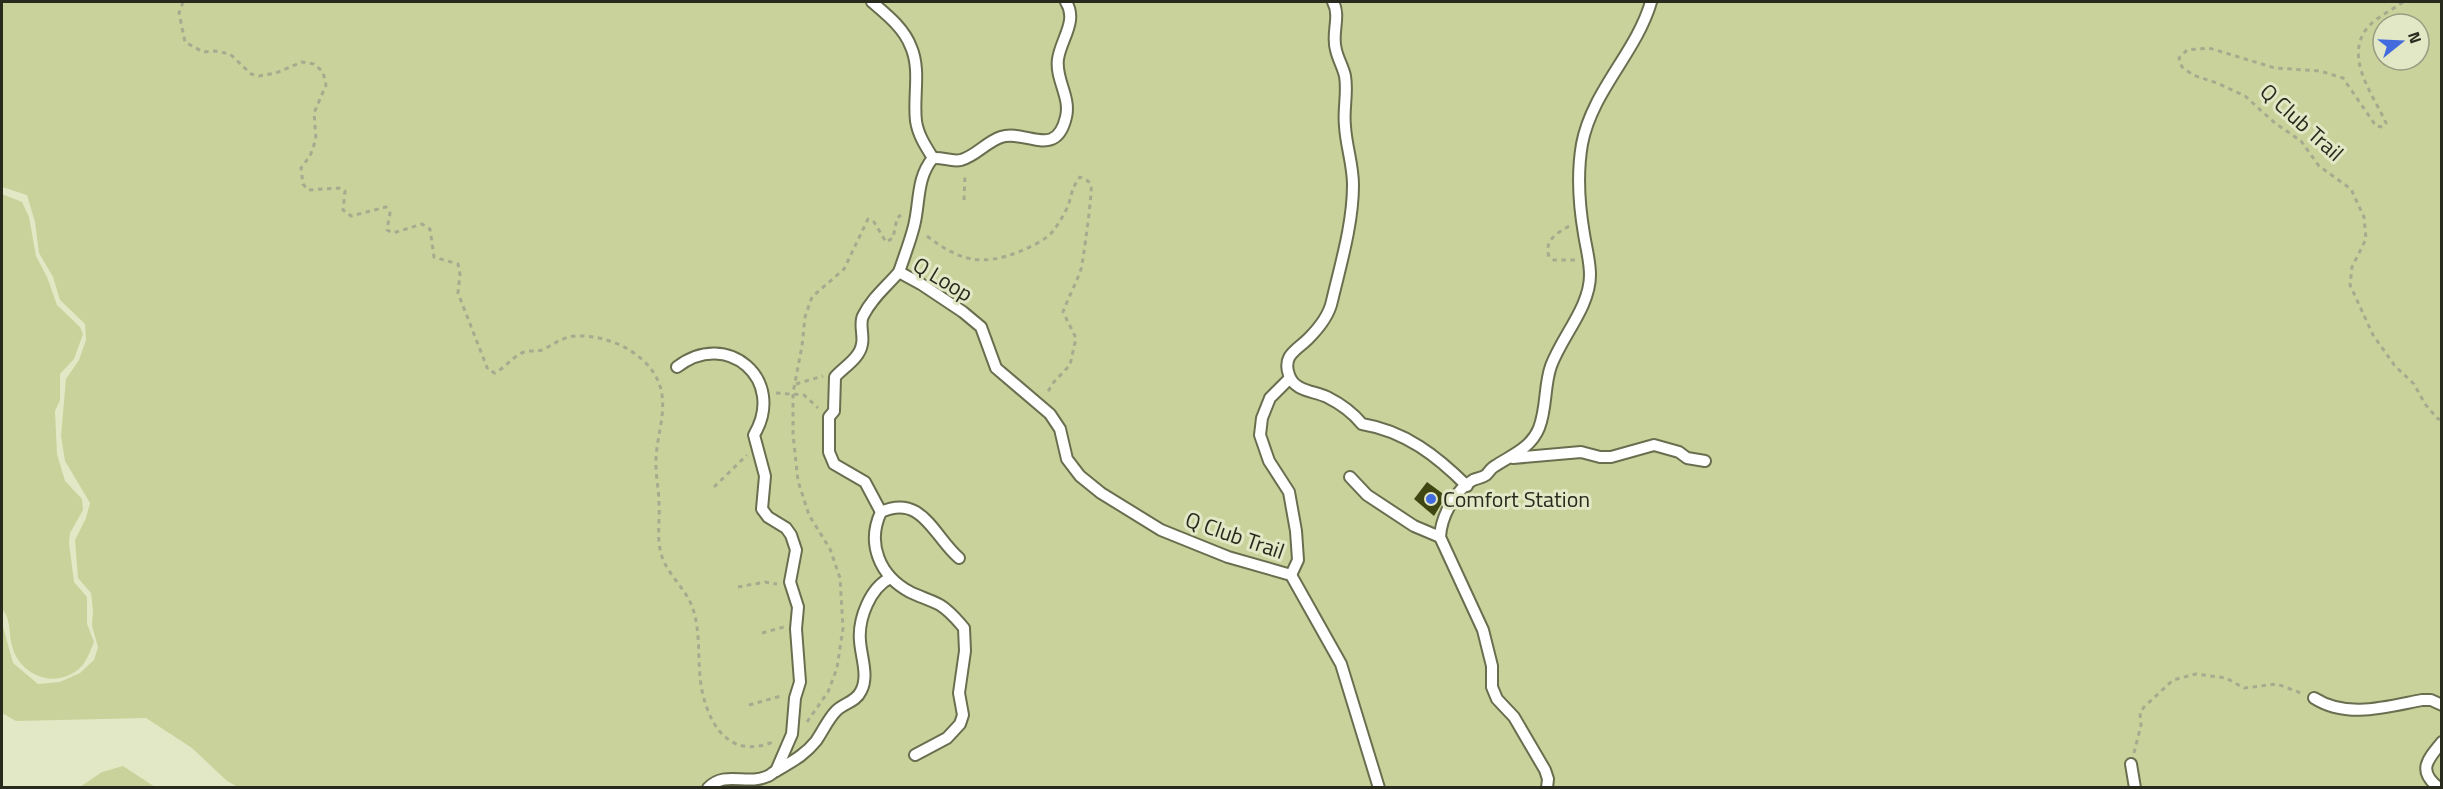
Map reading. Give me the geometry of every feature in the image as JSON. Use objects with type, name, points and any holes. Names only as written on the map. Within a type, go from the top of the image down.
[{"type":"lane","points":[[872,2],[898,27],[912,47],[916,73],[916,121],[922,141],[933,158]]},
{"type":"lane","points":[[933,158],[959,160],[1001,137],[1021,136],[1041,141],[1055,137],[1059,133],[1067,110],[1058,69],[1058,58],[1071,14],[1066,2]]},
{"type":"lane","points":[[1333,2],[1337,14],[1334,36],[1336,50],[1345,74],[1345,127],[1351,154],[1353,185],[1350,213],[1328,314],[1307,340],[1290,355],[1287,362],[1290,378],[1302,389],[1333,401],[1355,415],[1362,424],[1408,438],[1421,446],[1467,486]]},
{"type":"lane","points":[[1547,788],[1548,779],[1545,770],[1514,717],[1497,699],[1492,687],[1491,666],[1479,618],[1440,537],[1440,528],[1451,501],[1467,486],[1527,446],[1539,429],[1546,403],[1550,369],[1583,303],[1590,276],[1579,171],[1586,129],[1599,98],[1639,34],[1651,2]]},
{"type":"lane","points":[[898,272],[914,225],[922,180],[933,158]]},
{"type":"lane","name":"Q Loop","points":[[881,512],[865,482],[834,464],[830,452],[829,417],[834,411],[835,377],[857,356],[862,346],[862,318],[877,293],[884,290],[898,272],[921,284],[981,327],[996,368],[1050,414],[1060,429],[1067,459]]},
{"type":"lane","points":[[677,367],[699,354],[722,354],[735,357],[746,364],[757,377],[765,394],[760,425],[754,435],[765,476],[762,509],[768,517],[786,528],[796,550],[790,582],[797,600],[800,682],[795,698],[792,734],[776,771]]},
{"type":"lane","points":[[1290,378],[1270,398],[1262,418],[1260,435],[1269,461],[1289,492],[1296,531],[1298,560],[1292,575]]},
{"type":"lane","points":[[1509,458],[1581,452],[1600,458],[1654,446],[1679,452],[1687,458],[1705,461]]},
{"type":"lane","name":"Q Club Trail","points":[[1067,459],[1080,476],[1101,493],[1161,530],[1228,557],[1292,575],[1341,664],[1379,788]]},
{"type":"lane","points":[[1350,477],[1367,495],[1413,526],[1440,537]]},
{"type":"lane","points":[[915,755],[947,738],[960,724],[963,715],[959,693],[965,651],[964,628],[939,604],[909,591],[890,578],[883,569],[875,546],[875,532],[881,512],[896,507],[906,508],[924,516],[946,546],[959,558]]},
{"type":"lane","points":[[708,788],[715,780],[723,778],[750,780],[768,776],[796,761],[814,743],[835,711],[861,692],[864,674],[861,628],[875,590],[890,578]]},
{"type":"lane","points":[[2314,698],[2327,707],[2358,710],[2422,699],[2442,705]]},
{"type":"lane","points":[[2439,788],[2427,776],[2426,767],[2429,758],[2442,742]]},
{"type":"lane","points":[[2131,764],[2135,788]]},
{"type":"path","name":"Q Club Trail","points":[[2403,2],[2369,26],[2357,47],[2361,71],[2386,123],[2383,127],[2376,126],[2343,78],[2320,71],[2275,68],[2209,48],[2187,50],[2179,58],[2182,67],[2193,75],[2245,96],[2301,141],[2319,166],[2351,189],[2364,217],[2366,239],[2352,267],[2350,285],[2373,335],[2395,366],[2414,384],[2425,404],[2438,419],[2442,419]]},
{"type":"path","points":[[964,200],[965,173],[974,153]]},
{"type":"path","points":[[1581,206],[1574,223],[1555,234],[1549,241],[1547,251],[1554,260],[1588,260]]},
{"type":"path","points":[[796,384],[841,370]]},
{"type":"path","points":[[765,394],[804,394],[829,417]]},
{"type":"path","points":[[714,487],[757,446]]},
{"type":"path","points":[[738,587],[765,582],[790,582]]},
{"type":"path","points":[[762,633],[797,623]]},
{"type":"path","points":[[2131,764],[2140,725],[2140,713],[2173,680],[2196,674],[2226,678],[2244,688],[2277,684],[2314,698]]},
{"type":"path","points":[[750,705],[779,695],[795,698]]},
{"type":"green space","points":[[2,2],[2441,2],[2441,787],[238,787],[227,781],[192,748],[146,718],[16,721],[2,713],[2,623],[13,663],[38,684],[60,682],[80,673],[94,660],[98,647],[92,626],[91,593],[78,578],[75,540],[86,518],[90,503],[65,461],[61,436],[66,379],[79,360],[86,340],[85,324],[60,300],[53,277],[39,253],[35,222],[27,195],[2,187]]},
{"type":"green space","points":[[2,194],[22,202],[29,217],[36,256],[47,277],[57,305],[80,327],[83,334],[74,359],[60,374],[60,400],[55,411],[57,454],[65,481],[82,499],[83,510],[70,533],[69,543],[74,582],[87,597],[87,624],[94,642],[79,669],[67,676],[53,679],[38,676],[20,663],[13,649],[9,623],[2,609]]},
{"type":"green space","points":[[123,766],[155,787],[80,787],[102,772]]},
{"type":"building","name":"Comfort Station","points":[[1427,482],[1446,496],[1434,516],[1414,499]]},
{"type":"place","name":"Comfort Station","points":[[1431,499]]}]
